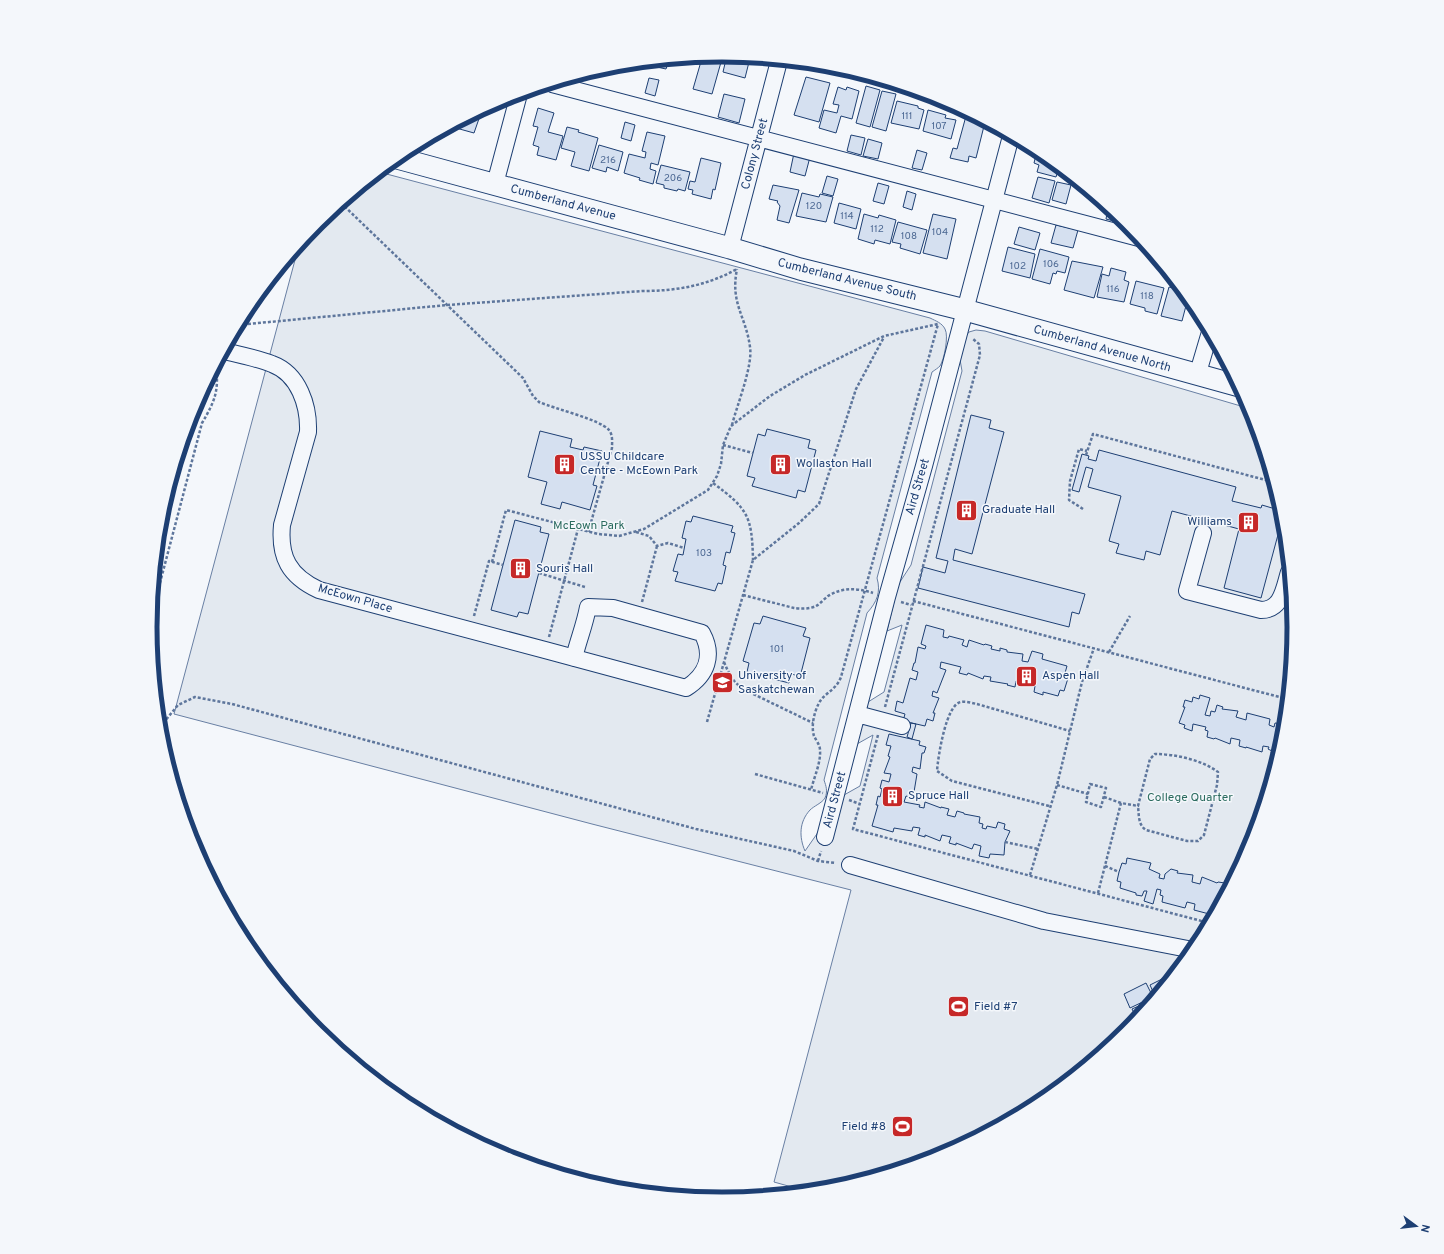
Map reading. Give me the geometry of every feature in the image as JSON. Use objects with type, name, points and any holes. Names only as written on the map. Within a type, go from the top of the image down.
[{"type":"main road","name":"Cumberland Avenue","points":[[404,160],[495,184],[736,256]]},
{"type":"main road","name":"Cumberland Avenue South","points":[[736,256],[800,269],[965,310]]},
{"type":"main road","name":"Cumberland Avenue North","points":[[965,310],[1232,384]]},
{"type":"street","name":"Colony Street","points":[[736,256],[759,138],[778,65]]},
{"type":"street","points":[[560,86],[1130,236]]},
{"type":"street","points":[[495,184],[517,101]]},
{"type":"street","name":"Aird Street","points":[[825,837],[887,597],[924,466],[1010,141]]},
{"type":"street","points":[[1198,376],[1208,340]]},
{"type":"street","name":"McEown Place","points":[[229,352],[272,364],[281,368],[294,381],[304,399],[308,421],[308,432],[282,525],[281,536],[285,557],[294,574],[309,586],[319,590],[686,688],[703,673],[709,657],[708,644],[702,633],[613,608],[588,607],[587,619],[581,629],[574,658]]},
{"type":"street","points":[[1203,533],[1187,591],[1261,610],[1268,610],[1275,607],[1282,595],[1285,584]]},
{"type":"street","points":[[857,714],[902,726]]},
{"type":"street","points":[[850,865],[1044,921],[1186,949]]},
{"type":"path","points":[[344,206],[523,378],[539,402],[601,424],[610,431],[613,438],[612,448],[588,533]]},
{"type":"path","points":[[245,324],[447,305],[642,291],[672,291],[722,277],[736,256]]},
{"type":"path","points":[[470,630],[489,562],[492,562],[506,510],[588,533],[620,536],[636,532],[673,512],[708,490],[713,483],[721,464],[723,445],[731,426],[749,364],[750,349],[734,294],[736,256]]},
{"type":"path","points":[[731,426],[770,396],[805,375],[884,336],[938,324],[866,591],[840,681],[838,685],[818,704],[813,723],[813,734],[820,748],[811,790]]},
{"type":"path","points":[[753,560],[799,523],[818,504],[856,389],[884,336]]},
{"type":"path","points":[[970,336],[979,344],[980,355],[853,829],[1204,922]]},
{"type":"path","points":[[158,589],[202,423],[216,397],[218,382],[217,373]]},
{"type":"path","points":[[1083,509],[1069,500],[1070,480],[1079,449],[1087,453],[1093,434],[1268,481]]},
{"type":"path","points":[[723,445],[753,453]]},
{"type":"path","points":[[707,722],[753,560],[753,533],[748,518],[734,499],[713,483]]},
{"type":"path","points":[[545,650],[578,529]]},
{"type":"path","points":[[636,532],[649,536],[657,546]]},
{"type":"path","points":[[657,546],[668,543],[684,548]]},
{"type":"path","points":[[638,615],[657,546]]},
{"type":"path","points":[[492,562],[503,565]]},
{"type":"path","points":[[539,573],[585,587]]},
{"type":"path","points":[[743,595],[803,609],[815,607],[827,597],[849,588],[866,591],[912,605]]},
{"type":"path","points":[[913,601],[1282,699]]},
{"type":"path","points":[[1109,652],[1130,616]]},
{"type":"path","points":[[1030,875],[1049,806],[1057,785],[1082,682],[1094,648]]},
{"type":"path","points":[[724,662],[729,675],[735,684],[813,723]]},
{"type":"path","points":[[165,721],[178,705],[195,697],[247,708],[696,829],[794,851],[818,862],[850,865]]},
{"type":"path","points":[[1049,806],[952,781],[937,770],[938,758],[949,714],[954,706],[961,702],[966,702],[1070,731]]},
{"type":"path","points":[[1155,754],[1166,754],[1210,766],[1218,772],[1217,785],[1204,835],[1198,841],[1187,841],[1142,828],[1138,806],[1150,759],[1155,754]]},
{"type":"path","points":[[756,774],[860,804]]},
{"type":"path","points":[[1090,784],[1106,788],[1104,797],[1101,807],[1086,802],[1090,784]]},
{"type":"path","points":[[1057,785],[1088,794]]},
{"type":"path","points":[[1104,797],[1121,803],[1138,806]]},
{"type":"path","points":[[1098,893],[1121,803]]},
{"type":"path","points":[[1005,842],[1038,849]]},
{"type":"path","points":[[1105,866],[1119,872]]},
{"type":"green space","name":"University of Saskatchewan","points":[[385,174],[930,318],[939,322],[944,327],[946,332],[946,342],[942,363],[932,372],[877,578],[879,588],[876,601],[867,613],[824,780],[826,795],[822,801],[806,815],[802,825],[801,835],[805,851],[844,795],[860,786],[873,735],[857,744],[868,702],[884,692],[902,625],[887,631],[898,585],[911,565],[962,371],[959,354],[964,338],[969,332],[976,330],[985,331],[1242,406],[1257,445],[1268,481],[1282,553],[1286,590],[1286,664],[1282,701],[1268,773],[1257,809],[1229,877],[1192,941],[1170,971],[1147,1000],[1122,1027],[1095,1052],[1036,1097],[1004,1116],[972,1134],[904,1162],[868,1173],[796,1187],[774,1182],[851,890],[592,824],[174,714],[296,255],[322,227],[349,202]]},
{"type":"building","points":[[721,62],[712,94],[693,89],[701,63]]},
{"type":"building","points":[[725,62],[749,63],[745,78],[723,72]]},
{"type":"building","points":[[667,65],[666,69],[654,66]]},
{"type":"building","points":[[806,77],[830,83],[819,122],[794,115]]},
{"type":"building","points":[[649,78],[659,80],[655,96],[645,93]]},
{"type":"building","points":[[866,86],[880,90],[870,127],[856,123]]},
{"type":"building","points":[[838,87],[846,90],[847,87],[859,91],[852,119],[841,116],[836,133],[819,128],[824,110],[837,113],[839,105],[833,104]]},
{"type":"building","points":[[882,91],[896,94],[886,131],[872,127]]},
{"type":"building","points":[[724,94],[745,99],[739,123],[718,117]]},
{"type":"building","points":[[897,101],[918,106],[918,108],[924,110],[919,129],[891,123]]},
{"type":"building","points":[[538,108],[554,113],[548,132],[563,136],[556,160],[537,155],[539,147],[533,145],[538,127],[533,126]]},
{"type":"building","points":[[928,110],[946,115],[945,118],[956,120],[951,139],[923,131]]},
{"type":"building","points":[[480,117],[474,133],[457,128]]},
{"type":"building","points":[[966,117],[984,127],[976,158],[969,156],[968,162],[950,158],[953,148],[957,149]]},
{"type":"building","points":[[625,122],[635,125],[631,141],[621,138]]},
{"type":"building","points":[[567,127],[598,138],[589,171],[571,166],[575,152],[561,148]]},
{"type":"building","points":[[647,132],[665,136],[658,165],[651,163],[650,169],[656,171],[653,184],[639,180],[640,178],[624,173],[629,154],[645,158],[646,152],[642,151]]},
{"type":"building","points":[[851,135],[865,138],[861,155],[847,151]]},
{"type":"building","points":[[868,139],[882,143],[878,159],[863,156]]},
{"type":"building","points":[[599,145],[623,152],[618,171],[607,167],[606,172],[592,168]]},
{"type":"building","points":[[917,150],[927,153],[922,170],[912,168]]},
{"type":"building","points":[[794,153],[810,157],[805,176],[790,172]]},
{"type":"building","points":[[1036,157],[1057,173],[1056,177],[1037,172],[1039,165],[1034,163]]},
{"type":"building","points":[[701,158],[721,163],[715,190],[713,189],[711,199],[692,194],[693,190],[688,189],[690,181],[695,182]]},
{"type":"building","points":[[661,165],[690,172],[685,191],[664,188],[664,185],[656,183]]},
{"type":"building","points":[[827,176],[838,179],[833,196],[822,193]]},
{"type":"building","points":[[1038,177],[1055,181],[1049,203],[1032,198]]},
{"type":"building","points":[[1057,182],[1071,185],[1066,204],[1052,200]]},
{"type":"building","points":[[878,183],[889,186],[884,204],[873,201]]},
{"type":"building","points":[[773,185],[799,190],[789,223],[777,220],[780,206],[777,202],[778,201],[769,199]]},
{"type":"building","points":[[907,191],[916,194],[912,210],[903,207]]},
{"type":"building","points":[[802,193],[819,197],[820,194],[833,197],[826,222],[796,216]]},
{"type":"building","points":[[839,203],[861,209],[856,229],[834,223]]},
{"type":"building","points":[[1107,213],[1116,222],[1106,219]]},
{"type":"building","points":[[864,214],[878,218],[879,215],[896,220],[890,244],[875,240],[874,244],[858,239]]},
{"type":"building","points":[[933,214],[956,219],[947,259],[923,253]]},
{"type":"building","points":[[898,222],[927,230],[920,254],[900,248],[901,244],[892,242]]},
{"type":"building","points":[[1056,225],[1078,230],[1073,248],[1051,243]]},
{"type":"building","points":[[1019,227],[1040,233],[1035,250],[1014,244]]},
{"type":"building","points":[[1008,247],[1035,254],[1030,278],[1002,271]]},
{"type":"building","points":[[1040,249],[1069,257],[1065,273],[1057,271],[1056,274],[1053,273],[1050,284],[1032,279]]},
{"type":"building","points":[[1072,261],[1103,267],[1094,298],[1064,290]]},
{"type":"building","points":[[1111,268],[1126,272],[1124,280],[1129,282],[1124,302],[1097,297],[1102,274],[1109,276]]},
{"type":"building","points":[[1136,281],[1164,288],[1157,314],[1145,311],[1145,308],[1130,304]]},
{"type":"building","points":[[1169,287],[1174,288],[1186,305],[1182,321],[1161,316]]},
{"type":"building","name":"Graduate Hall","points":[[971,415],[991,420],[989,428],[1004,432],[972,554],[955,549],[953,560],[1085,594],[1079,614],[1072,612],[1069,627],[918,588],[923,567],[945,573],[948,561],[936,558]]},
{"type":"building","name":"Wollaston Hall","points":[[767,429],[810,440],[808,448],[816,450],[805,492],[798,490],[796,498],[752,486],[755,478],[747,476],[758,434],[765,436]]},
{"type":"building","name":"USSU Childcare Centre - McEown Park","points":[[540,431],[572,439],[570,447],[583,450],[584,447],[602,451],[593,485],[597,486],[590,510],[562,502],[560,509],[541,504],[547,482],[528,477]]},
{"type":"building","name":"Williams","points":[[1099,450],[1236,487],[1232,501],[1261,508],[1262,505],[1274,509],[1279,532],[1261,598],[1224,588],[1239,529],[1172,511],[1160,555],[1146,551],[1144,560],[1116,553],[1119,544],[1109,541],[1121,496],[1088,487],[1093,469],[1086,467],[1079,492],[1072,490],[1082,454],[1089,456],[1088,459],[1096,461]]},
{"type":"building","points":[[693,516],[733,526],[731,532],[735,533],[730,553],[726,552],[723,565],[726,566],[722,584],[718,583],[715,591],[675,581],[678,572],[673,571],[678,554],[683,555],[686,539],[682,538],[686,521],[691,522]]},
{"type":"building","name":"Souris Hall","points":[[515,520],[541,527],[540,532],[549,534],[528,614],[519,612],[517,617],[491,610]]},
{"type":"building","points":[[763,616],[806,628],[803,636],[810,638],[800,677],[792,674],[789,683],[747,672],[749,663],[743,661],[754,623],[760,624]]},
{"type":"building","name":"Aspen Hall","points":[[926,625],[944,630],[943,637],[948,638],[949,636],[964,640],[962,645],[967,647],[969,640],[992,646],[991,649],[1000,651],[1000,648],[1007,650],[1007,652],[1023,654],[1022,661],[1028,662],[1032,651],[1043,654],[1042,659],[1067,666],[1065,673],[1069,675],[1064,691],[1060,690],[1058,696],[1043,692],[1043,695],[1034,692],[1035,686],[1016,681],[1015,687],[1007,685],[1008,684],[990,681],[991,677],[984,676],[983,679],[968,673],[967,675],[959,673],[961,667],[941,662],[940,668],[946,670],[937,693],[933,691],[932,696],[939,698],[933,713],[935,713],[933,721],[927,719],[925,726],[903,721],[905,714],[895,711],[897,701],[903,703],[910,678],[916,680],[918,672],[912,670],[918,647],[925,649],[926,646],[921,644]]},
{"type":"building","points":[[1200,695],[1210,698],[1205,715],[1210,716],[1211,711],[1215,712],[1217,705],[1223,707],[1222,709],[1238,711],[1236,717],[1246,720],[1247,713],[1270,719],[1269,725],[1274,727],[1275,723],[1278,723],[1272,753],[1271,753],[1272,751],[1268,749],[1269,747],[1263,746],[1262,752],[1239,746],[1240,740],[1231,738],[1230,744],[1215,738],[1207,737],[1208,731],[1205,730],[1206,727],[1193,724],[1192,731],[1184,728],[1185,725],[1179,723],[1185,707],[1183,707],[1185,700],[1192,702],[1193,697],[1199,699]]},
{"type":"building","points":[[911,723],[916,724],[912,739],[907,737]]},
{"type":"building","name":"Spruce Hall","points":[[889,734],[920,741],[919,745],[926,747],[924,753],[922,753],[920,769],[913,767],[912,772],[917,774],[913,798],[906,796],[904,802],[920,805],[919,807],[924,808],[925,802],[941,808],[949,809],[947,815],[955,817],[957,811],[980,817],[979,823],[983,824],[982,828],[986,829],[987,826],[996,828],[998,822],[1005,824],[1004,829],[1010,831],[1005,842],[1004,855],[990,854],[989,858],[979,856],[981,846],[974,844],[972,849],[956,843],[956,845],[949,843],[951,837],[942,835],[940,841],[925,835],[925,837],[918,835],[920,828],[913,827],[912,831],[894,828],[893,832],[872,826],[878,805],[876,805],[878,796],[880,797],[882,789],[880,788],[882,780],[889,782],[891,774],[884,773],[890,757],[888,756],[891,746],[886,745]]},
{"type":"building","points":[[1127,858],[1151,863],[1149,869],[1160,874],[1159,878],[1164,879],[1165,874],[1171,869],[1178,871],[1177,873],[1193,875],[1192,882],[1200,884],[1202,877],[1217,883],[1225,883],[1209,914],[1194,910],[1195,904],[1187,902],[1185,908],[1162,902],[1163,896],[1160,895],[1161,890],[1157,889],[1153,904],[1144,901],[1147,891],[1144,891],[1142,896],[1120,888],[1121,882],[1117,881],[1119,872],[1122,863],[1126,864]]},
{"type":"building","points":[[1165,978],[1153,992],[1150,985]]},
{"type":"building","points":[[1146,983],[1152,994],[1147,1000],[1130,1008],[1124,994]]},
{"type":"building","points":[[1143,1004],[1134,1014],[1132,1009]]},
{"type":"place","name":"USSU Childcare Centre - McEown Park","points":[[565,464]]},
{"type":"place","name":"Wollaston Hall","points":[[781,464]]},
{"type":"place","name":"Graduate Hall","points":[[966,510]]},
{"type":"place","name":"Williams","points":[[1248,522]]},
{"type":"place","name":"Souris Hall","points":[[521,569]]},
{"type":"place","name":"Aspen Hall","points":[[1027,676]]},
{"type":"place","name":"University of Saskatchewan","points":[[722,683]]},
{"type":"place","name":"Spruce Hall","points":[[893,796]]},
{"type":"place","name":"Field #7","points":[[959,1007]]},
{"type":"place","name":"Field #8","points":[[902,1127]]},
{"type":"park label","name":"McEown Park","points":[[589,526]]},
{"type":"park label","name":"College Quarter","points":[[1190,798]]}]
